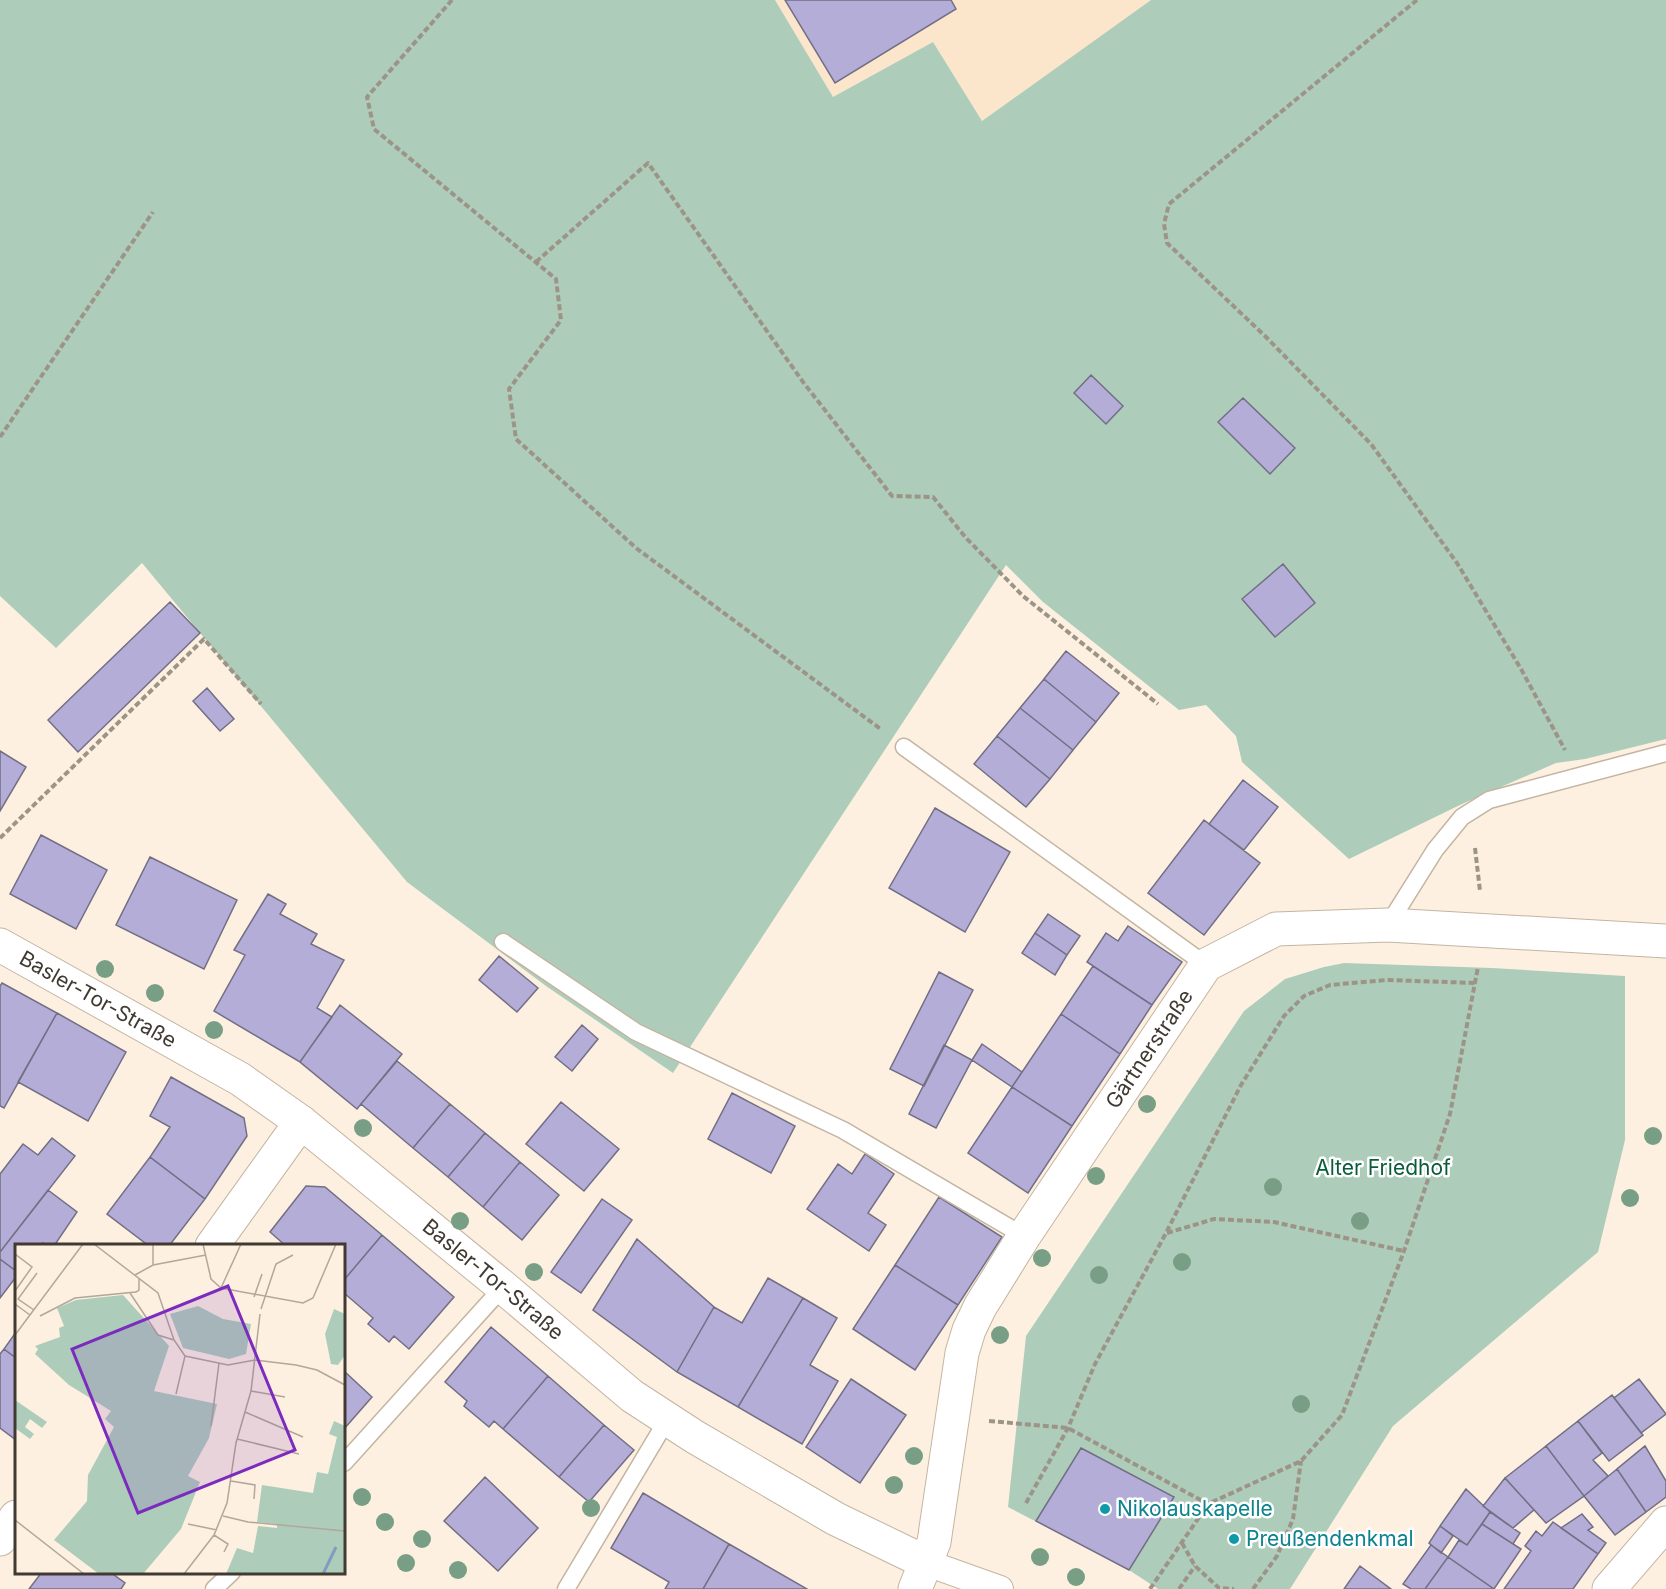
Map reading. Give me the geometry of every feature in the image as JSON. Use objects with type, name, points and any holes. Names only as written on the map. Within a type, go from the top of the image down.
[{"type":"street","name":"Gärtnerstraße","points":[[921,1576],[934,1542],[962,1353],[969,1330],[980,1307],[1024,1236],[1206,965],[1276,929],[1388,925],[1666,941]]},
{"type":"street","name":"Basler-Tor-Straße","points":[[0,945],[240,1078],[302,1122],[632,1396],[667,1420],[836,1519],[921,1576],[1000,1589]]},
{"type":"street","points":[[213,1244],[302,1122]]},
{"type":"street","points":[[0,1539],[15,1518]]},
{"type":"street","points":[[1609,1589],[1666,1523]]},
{"type":"lane","points":[[904,747],[1206,965]]},
{"type":"lane","points":[[1388,925],[1435,850],[1462,817],[1489,800],[1666,753]]},
{"type":"lane","points":[[503,942],[636,1032],[843,1130],[1024,1236]]},
{"type":"lane","points":[[345,1462],[503,1287]]},
{"type":"lane","points":[[567,1589],[667,1420]]},
{"type":"lane","points":[[214,1589],[230,1574]]},
{"type":"path","points":[[453,0],[367,97],[374,129],[556,279],[561,320],[509,389],[516,439],[636,548],[904,747]]},
{"type":"path","points":[[1417,0],[1169,204],[1164,224],[1167,243],[1265,336],[1371,444],[1457,563],[1521,669],[1580,776]]},
{"type":"path","points":[[536,262],[648,163],[802,382],[892,496],[933,497],[966,538],[1023,596],[1158,704]]},
{"type":"path","points":[[0,437],[153,212]]},
{"type":"path","points":[[0,838],[204,639],[261,704]]},
{"type":"path","points":[[1150,1589],[1208,1504],[1301,1461],[1342,1415],[1404,1251],[1450,1114],[1484,931],[1474,846]]},
{"type":"path","points":[[1026,1503],[1068,1428],[1095,1364],[1166,1233],[1252,1065],[1284,1016],[1304,996],[1330,985],[1386,980],[1476,983]]},
{"type":"path","points":[[1166,1233],[1214,1219],[1274,1222],[1404,1251]]},
{"type":"path","points":[[953,1417],[1068,1428],[1208,1504]]},
{"type":"path","points":[[1253,1589],[1277,1556],[1293,1519],[1301,1461]]},
{"type":"path","points":[[1182,1543],[1195,1566],[1219,1588],[1234,1589]]},
{"type":"path","points":[[1180,1587],[1195,1566]]},
{"type":"shaded area","points":[[775,0],[1151,0],[982,121],[933,42],[833,97]]},
{"type":"green space","points":[[0,0],[775,0],[833,97],[933,42],[982,121],[1151,0],[1666,0],[1666,739],[1585,759],[1556,763],[1462,804],[1349,859],[1242,762],[1236,736],[1206,705],[1179,710],[1043,602],[1006,565],[673,1073],[546,986],[407,882],[142,563],[56,648],[0,596]]},
{"type":"green space","name":"Alter Friedhof","points":[[1344,963],[1492,968],[1625,976],[1625,1140],[1598,1252],[1393,1426],[1290,1589],[1158,1589],[1129,1570],[1008,1507],[1026,1336],[1244,1011],[1285,979]]},
{"type":"building","points":[[785,0],[951,0],[956,9],[835,83]]},
{"type":"building","points":[[1091,375],[1123,406],[1106,424],[1074,393]]},
{"type":"building","points":[[1243,398],[1295,448],[1270,474],[1218,422]]},
{"type":"building","points":[[1283,564],[1315,603],[1275,637],[1242,599]]},
{"type":"building","points":[[170,602],[200,633],[78,752],[48,720]]},
{"type":"building","points":[[1066,651],[1119,693],[1096,722],[1044,679]]},
{"type":"building","points":[[1044,679],[1096,722],[1073,750],[1020,708]]},
{"type":"building","points":[[207,688],[234,719],[220,731],[193,701]]},
{"type":"building","points":[[1020,708],[1073,750],[1050,779],[997,736]]},
{"type":"building","points":[[997,736],[1050,779],[1026,807],[974,764]]},
{"type":"building","points":[[0,751],[26,767],[0,811]]},
{"type":"building","points":[[1243,780],[1278,807],[1244,850],[1209,824]]},
{"type":"building","points":[[935,808],[1010,852],[965,932],[889,888]]},
{"type":"building","points":[[1204,820],[1260,863],[1204,935],[1148,893]]},
{"type":"building","points":[[41,835],[107,870],[76,929],[10,894]]},
{"type":"building","points":[[150,857],[237,900],[204,969],[116,925]]},
{"type":"building","points":[[268,894],[286,904],[280,914],[317,934],[311,944],[344,960],[317,1008],[332,1017],[300,1062],[214,1011],[245,955],[234,950]]},
{"type":"building","points":[[1048,914],[1080,936],[1067,955],[1035,933]]},
{"type":"building","points":[[1128,926],[1182,962],[1152,1005],[1087,962],[1106,933],[1118,941]]},
{"type":"building","points":[[1035,933],[1067,955],[1055,975],[1022,953]]},
{"type":"building","points":[[499,956],[538,988],[517,1012],[479,980]]},
{"type":"building","points":[[1093,966],[1152,1005],[1120,1054],[1061,1014]]},
{"type":"building","points":[[939,972],[973,990],[924,1086],[890,1069]]},
{"type":"building","points":[[2,983],[57,1013],[4,1108],[0,1106],[0,986]]},
{"type":"building","points":[[340,1005],[402,1054],[357,1109],[300,1062]]},
{"type":"building","points":[[57,1013],[126,1052],[88,1121],[18,1082]]},
{"type":"building","points":[[1061,1014],[1120,1054],[1072,1126],[1012,1087]]},
{"type":"building","points":[[582,1025],[598,1039],[572,1071],[555,1057]]},
{"type":"building","points":[[982,1044],[1022,1072],[1012,1087],[972,1060]]},
{"type":"building","points":[[944,1045],[972,1060],[936,1128],[909,1114]]},
{"type":"building","points":[[397,1061],[450,1104],[413,1148],[361,1104]]},
{"type":"building","points":[[171,1077],[244,1118],[247,1136],[205,1199],[150,1157],[170,1127],[150,1116]]},
{"type":"building","points":[[1012,1087],[1072,1126],[1028,1193],[968,1153]]},
{"type":"building","points":[[732,1093],[795,1126],[771,1173],[708,1139]]},
{"type":"building","points":[[561,1102],[619,1149],[584,1191],[526,1144]]},
{"type":"building","points":[[450,1104],[485,1133],[448,1177],[413,1148]]},
{"type":"building","points":[[485,1133],[520,1162],[483,1207],[448,1177]]},
{"type":"building","points":[[52,1138],[75,1156],[0,1252],[0,1174],[23,1144],[38,1155]]},
{"type":"building","points":[[865,1154],[894,1174],[868,1213],[886,1225],[869,1251],[807,1209],[838,1164],[852,1174]]},
{"type":"building","points":[[150,1157],[205,1199],[171,1244],[146,1244],[107,1214]]},
{"type":"building","points":[[520,1162],[559,1195],[522,1240],[483,1207]]},
{"type":"building","points":[[306,1186],[325,1187],[382,1235],[345,1279],[345,1244],[284,1244],[270,1232]]},
{"type":"building","points":[[48,1190],[77,1212],[55,1244],[15,1244],[15,1270],[0,1259],[0,1252]]},
{"type":"building","points":[[939,1197],[1002,1237],[958,1305],[895,1265]]},
{"type":"building","points":[[602,1199],[632,1220],[581,1293],[551,1272]]},
{"type":"building","points":[[382,1235],[454,1297],[409,1349],[394,1336],[389,1342],[368,1324],[373,1318],[345,1294],[345,1279]]},
{"type":"building","points":[[637,1239],[714,1307],[677,1372],[593,1310]]},
{"type":"building","points":[[0,1259],[15,1270],[15,1278],[0,1298]]},
{"type":"building","points":[[895,1265],[958,1305],[915,1370],[853,1329]]},
{"type":"building","points":[[768,1278],[803,1298],[738,1407],[677,1372],[714,1307],[742,1323]]},
{"type":"building","points":[[803,1298],[837,1318],[810,1365],[838,1381],[802,1444],[738,1407]]},
{"type":"building","points":[[491,1327],[548,1376],[503,1429],[494,1421],[489,1427],[464,1406],[467,1401],[445,1382]]},
{"type":"building","points":[[15,1333],[15,1357],[4,1349]]},
{"type":"building","points":[[4,1349],[15,1357],[15,1439],[0,1428],[0,1354]]},
{"type":"building","points":[[345,1372],[372,1397],[345,1428]]},
{"type":"building","points":[[548,1376],[604,1425],[559,1477],[503,1429]]},
{"type":"building","points":[[851,1379],[906,1415],[860,1483],[806,1447]]},
{"type":"building","points":[[1639,1379],[1666,1414],[1641,1433],[1614,1398]]},
{"type":"building","points":[[1612,1395],[1643,1435],[1609,1461],[1578,1421]]},
{"type":"building","points":[[1578,1421],[1602,1453],[1593,1460],[1608,1476],[1584,1496],[1546,1446]]},
{"type":"building","points":[[604,1425],[634,1450],[589,1502],[559,1477]]},
{"type":"building","points":[[1546,1446],[1584,1496],[1546,1523],[1505,1478]]},
{"type":"building","points":[[1645,1446],[1666,1481],[1666,1497],[1646,1512],[1617,1469]]},
{"type":"building","name":"Nikolauskapelle","points":[[1081,1448],[1174,1497],[1129,1570],[1036,1521]]},
{"type":"building","points":[[1617,1469],[1646,1512],[1615,1535],[1584,1496]]},
{"type":"building","points":[[485,1477],[538,1528],[498,1571],[444,1521]]},
{"type":"building","points":[[1505,1478],[1534,1510],[1513,1528],[1483,1506]]},
{"type":"building","points":[[1466,1489],[1490,1512],[1467,1545],[1440,1526]]},
{"type":"building","points":[[643,1493],[729,1544],[703,1589],[665,1589],[669,1582],[611,1548]]},
{"type":"building","points":[[1490,1512],[1520,1533],[1513,1544],[1482,1524]]},
{"type":"building","points":[[1582,1514],[1593,1527],[1588,1530],[1606,1543],[1598,1554],[1561,1528]]},
{"type":"building","points":[[1553,1522],[1598,1554],[1573,1589],[1504,1589],[1531,1551],[1525,1546],[1536,1531],[1542,1536]]},
{"type":"building","points":[[1482,1524],[1521,1549],[1494,1589],[1448,1557],[1459,1540],[1467,1545]]},
{"type":"building","points":[[1440,1526],[1453,1536],[1441,1553],[1429,1543]]},
{"type":"building","points":[[729,1544],[807,1589],[703,1589]]},
{"type":"building","points":[[1431,1545],[1448,1557],[1425,1589],[1411,1589],[1403,1584]]},
{"type":"building","points":[[1448,1557],[1494,1589],[1425,1589]]},
{"type":"building","points":[[1360,1566],[1391,1589],[1344,1589]]},
{"type":"building","points":[[40,1574],[113,1574],[125,1583],[121,1589],[29,1589]]},
{"type":"place","name":"Nikolauskapelle","points":[[1105,1509]]},
{"type":"place","name":"Preußendenkmal","points":[[1234,1539]]}]
